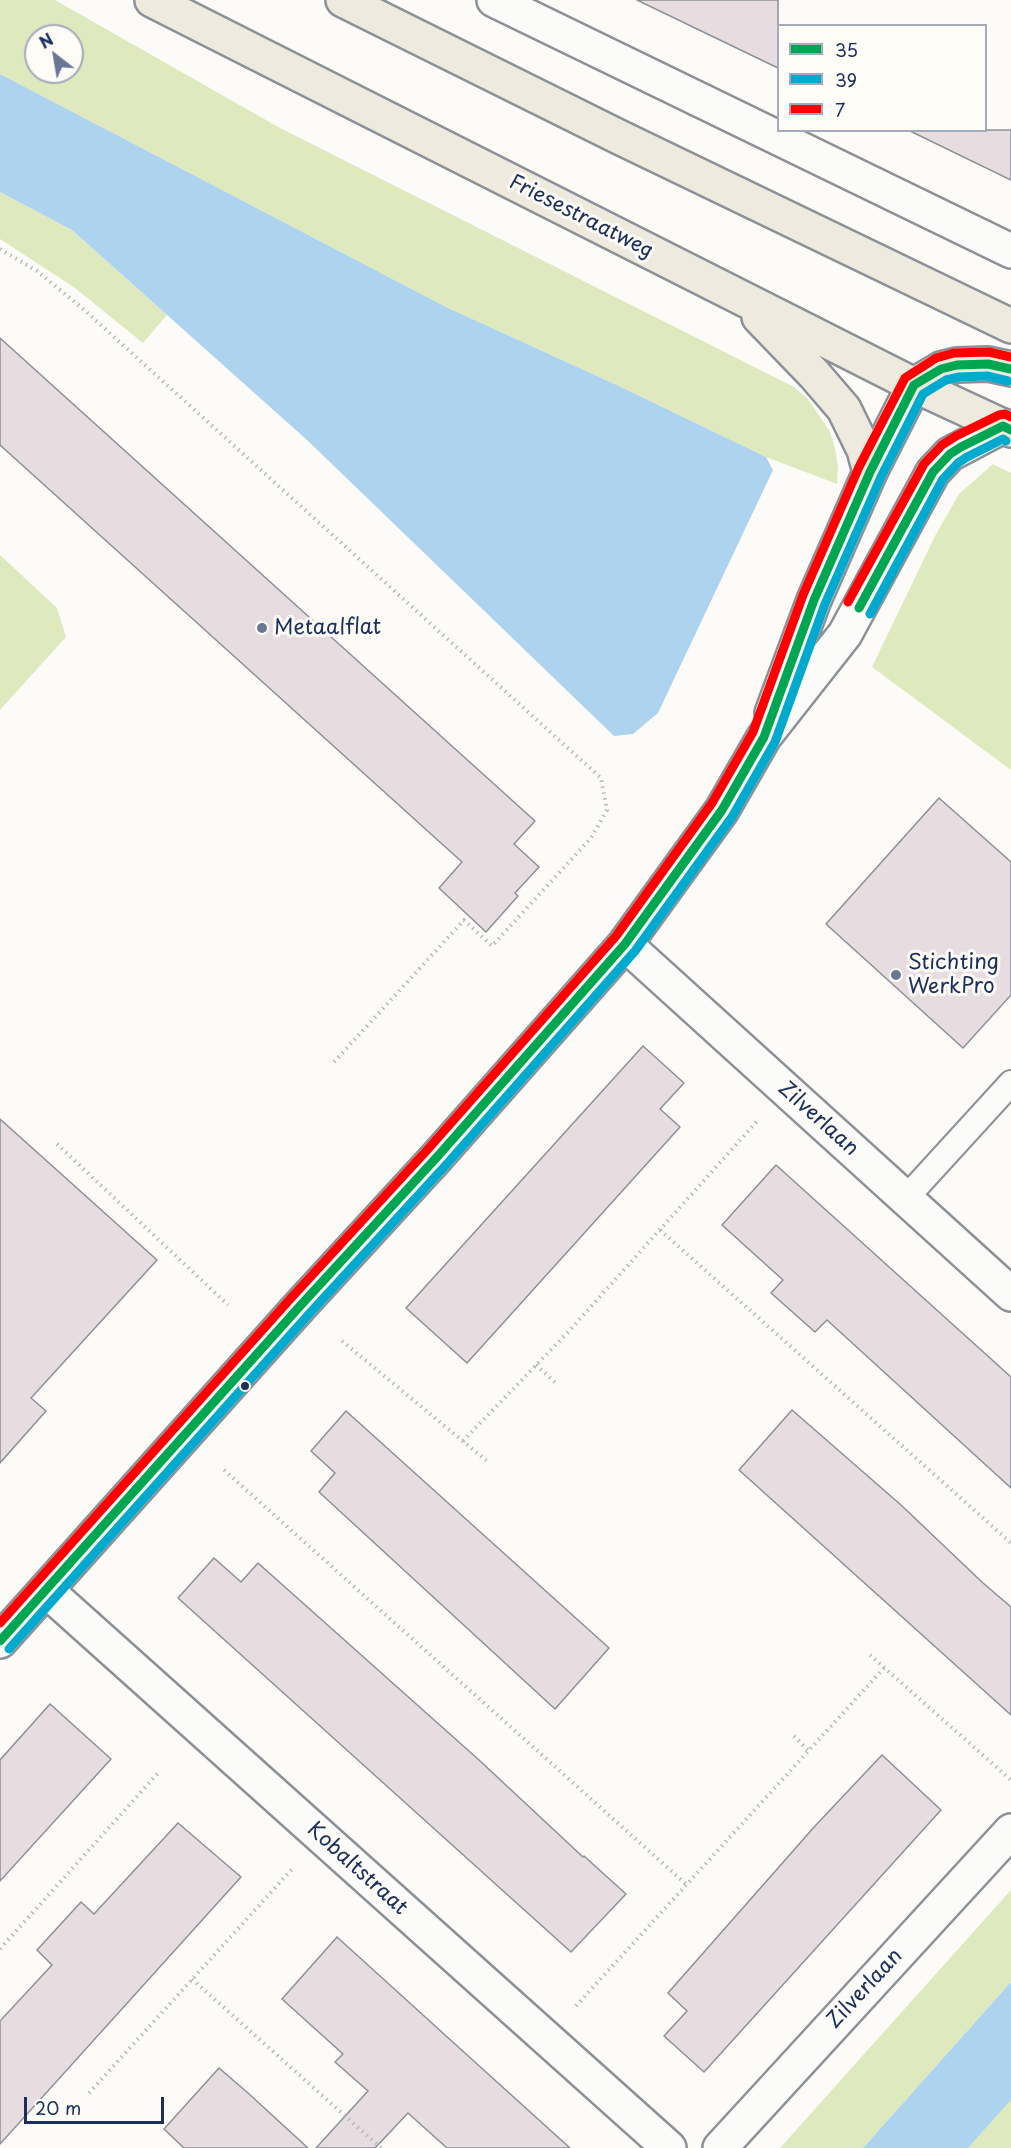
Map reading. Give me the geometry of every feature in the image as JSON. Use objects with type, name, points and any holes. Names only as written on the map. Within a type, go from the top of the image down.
[{"type":"highway","name":"Friesestraatweg","points":[[152,0],[914,385],[1007,428]]},
{"type":"highway","points":[[343,0],[1011,327]]},
{"type":"highway","points":[[741,298],[814,374],[844,410],[864,450],[870,472]]},
{"type":"highway","points":[[914,385],[934,373],[957,365],[988,364],[1011,369]]},
{"type":"street","points":[[494,0],[1011,251]]},
{"type":"street","points":[[764,737],[814,600],[870,472],[914,385]]},
{"type":"street","points":[[0,1641],[626,944],[722,810],[764,737],[845,634],[933,472],[950,454],[1007,428]]},
{"type":"street","name":"Zilverlaan","points":[[626,944],[1011,1294]]},
{"type":"street","name":"Kobaltstraat","points":[[46,1590],[669,2148]]},
{"type":"street","name":"Zilverlaan","points":[[720,2148],[1011,1831]]},
{"type":"lane","points":[[906,1198],[1011,1083]]},
{"type":"path","points":[[0,249],[37,271],[82,308],[601,778],[607,810],[591,838],[492,946],[464,920],[334,1062]]},
{"type":"path","points":[[463,1441],[660,1230],[766,1111]]},
{"type":"path","points":[[57,1144],[228,1305]]},
{"type":"path","points":[[660,1230],[1011,1543]]},
{"type":"path","points":[[342,1341],[487,1461]]},
{"type":"path","points":[[536,1365],[558,1385]]},
{"type":"path","points":[[224,1470],[687,1885]]},
{"type":"path","points":[[870,1655],[1011,1780]]},
{"type":"path","points":[[576,2006],[884,1668]]},
{"type":"path","points":[[794,1736],[809,1751]]},
{"type":"path","points":[[0,1949],[159,1772]]},
{"type":"path","points":[[89,2093],[321,1836]]},
{"type":"path","points":[[192,1979],[381,2148]]},
{"type":"green space","points":[[0,0],[55,0],[280,128],[794,387],[808,399],[829,430],[838,466],[837,484],[766,457],[621,387],[446,307],[0,74]]},
{"type":"green space","points":[[0,192],[72,230],[167,315],[143,343],[75,288],[0,239]]},
{"type":"green space","points":[[993,464],[1011,473],[1011,770],[872,667],[935,536],[959,494]]},
{"type":"green space","points":[[0,555],[57,608],[66,637],[0,710]]},
{"type":"green space","points":[[1011,1890],[1011,1982],[863,2148],[780,2148]]},
{"type":"green space","points":[[1011,2100],[1011,2148],[968,2148]]},
{"type":"water","points":[[0,74],[446,307],[621,387],[766,457],[773,470],[658,713],[633,734],[614,736],[307,440],[72,230],[0,192]]},
{"type":"water","points":[[1011,1982],[1011,2100],[968,2148],[863,2148]]},
{"type":"building","points":[[637,0],[778,0],[777,68]]},
{"type":"building","points":[[1011,130],[1011,180],[912,132]]},
{"type":"building","name":"Metaalflat","points":[[0,338],[535,821],[514,844],[539,867],[515,893],[518,896],[486,932],[439,888],[462,862],[0,445]]},
{"type":"building","points":[[939,798],[1011,862],[1011,995],[963,1048],[826,924]]},
{"type":"building","points":[[643,1046],[684,1083],[660,1109],[680,1127],[467,1363],[406,1308]]},
{"type":"building","points":[[0,1119],[157,1260],[31,1398],[46,1411],[0,1463]]},
{"type":"building","points":[[776,1165],[1011,1377],[1011,1488],[827,1320],[815,1332],[771,1293],[783,1280],[722,1225]]},
{"type":"building","points":[[792,1410],[901,1505],[1011,1607],[1011,1715],[739,1470]]},
{"type":"building","points":[[346,1411],[609,1648],[555,1709],[319,1492],[335,1473],[311,1451]]},
{"type":"building","points":[[214,1558],[241,1582],[258,1563],[626,1894],[571,1952],[178,1598]]},
{"type":"building","points":[[50,1704],[111,1759],[0,1881],[0,1760]]},
{"type":"building","points":[[882,1755],[941,1810],[704,2072],[664,2036],[687,2011],[668,1993],[815,1826]]},
{"type":"building","points":[[178,1823],[241,1877],[0,2144],[0,2021],[52,1965],[37,1950],[81,1902],[94,1914]]},
{"type":"building","points":[[337,1937],[570,2148],[447,2148],[408,2113],[375,2148],[316,2148],[368,2091],[335,2062],[343,2054],[282,1999]]},
{"type":"building","points":[[219,2068],[308,2148],[184,2148],[164,2129]]},
{"type":"transit line","name":"7","points":[[0,1623],[291,1298],[428,1149],[616,936],[712,803],[753,732],[803,595],[859,467],[905,378],[936,358],[954,353],[989,352],[1011,357]]},
{"type":"transit line","name":"35","points":[[0,1641],[300,1306],[437,1157],[625,944],[722,810],[764,737],[814,600],[870,472],[914,385],[941,369],[957,365],[988,364],[1011,369]]},
{"type":"transit line","name":"39","points":[[9,1649],[309,1314],[446,1165],[635,951],[732,817],[775,742],[825,604],[881,477],[923,394],[946,380],[959,377],[987,376],[1008,381]]},
{"type":"transit line","name":"7","points":[[848,602],[924,464],[942,445],[956,436],[999,415],[1005,414],[1011,417]]},
{"type":"transit line","name":"35","points":[[859,608],[933,472],[950,454],[961,447],[1003,426],[1011,430]]},
{"type":"transit line","name":"39","points":[[870,614],[943,479],[967,457],[1003,439],[1006,441]]},
{"type":"place","name":"Metaalflat","points":[[262,628]]},
{"type":"place","name":"Stichting WerkPro","points":[[896,975]]}]
